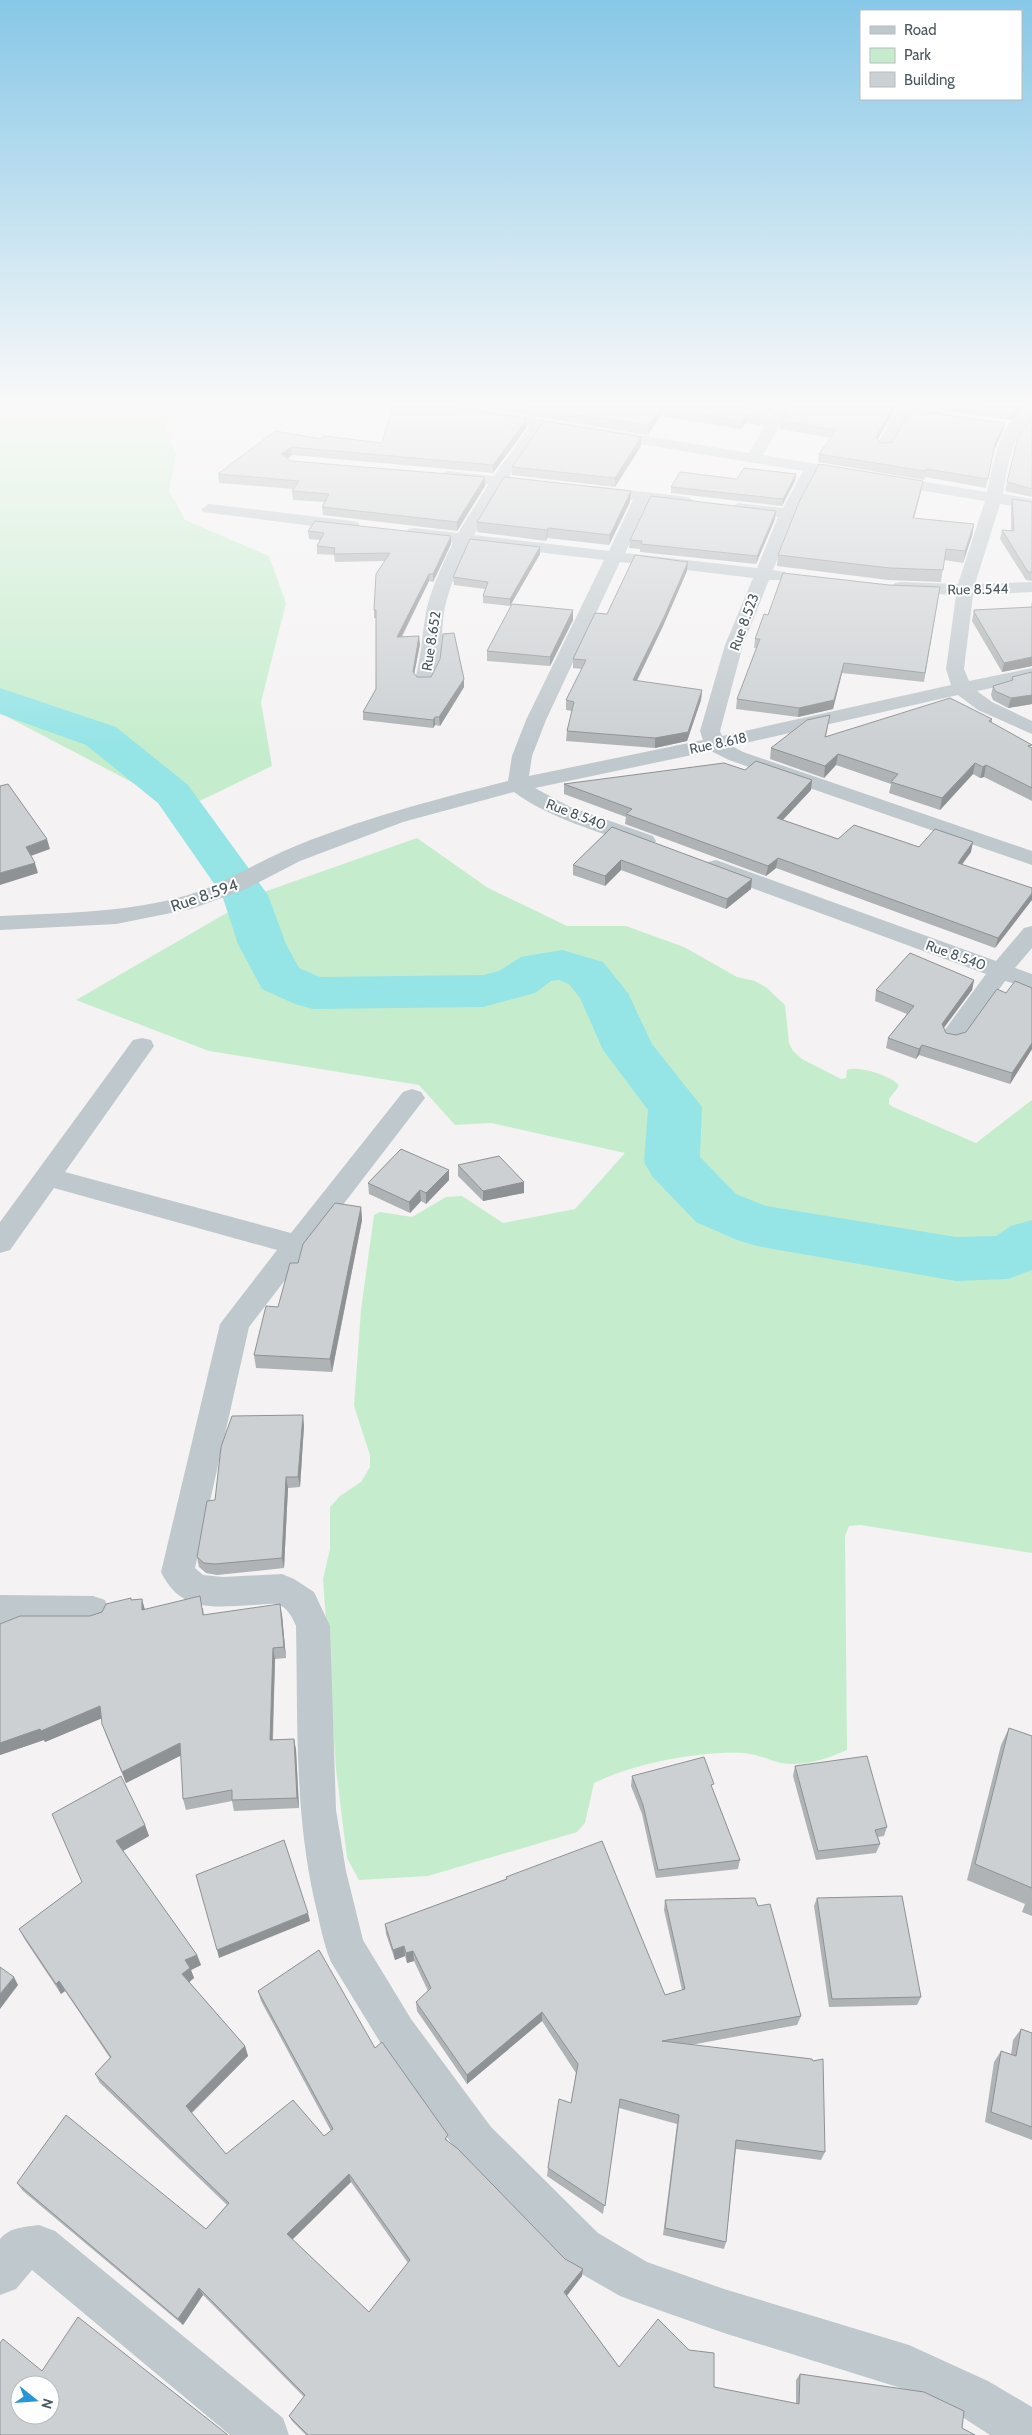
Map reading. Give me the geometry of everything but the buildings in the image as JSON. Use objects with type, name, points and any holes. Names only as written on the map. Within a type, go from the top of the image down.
[{"type":"street","points":[[301,521],[365,528]]},
{"type":"street","name":"Rue 8.652","points":[[424,679],[430,665],[432,619],[439,596],[462,539],[473,521]]},
{"type":"street","points":[[518,785],[522,756],[536,720],[632,521]]},
{"type":"street","name":"Rue 8.523","points":[[714,744],[710,731],[734,645],[761,574],[785,521]]},
{"type":"street","points":[[987,521],[965,590],[955,669],[962,688],[985,706],[1032,728]]},
{"type":"street","points":[[394,531],[800,578]]},
{"type":"street","name":"Rue 8.544","points":[[888,587],[965,590],[1032,587]]},
{"type":"street","name":"Rue 8.618","points":[[396,818],[518,785],[1032,674]]},
{"type":"street","points":[[714,744],[736,756],[1032,858]]},
{"type":"street","name":"Rue 8.540","points":[[518,785],[531,796],[562,810],[665,848]]},
{"type":"street","name":"Rue 8.594","points":[[0,923],[116,917],[183,904],[238,884],[292,856],[396,818]]},
{"type":"street","name":"Rue 8.540","points":[[702,862],[1000,971],[1032,933]]},
{"type":"street","points":[[953,1035],[1000,971],[1032,982]]},
{"type":"street","points":[[0,1243],[142,1046]]},
{"type":"street","points":[[412,1098],[235,1324],[178,1572],[194,1589],[223,1592],[282,1589],[302,1602],[313,1626],[318,1810],[327,1871],[345,1948],[397,2033],[476,2142],[582,2249],[636,2280],[724,2311],[909,2368],[972,2397],[1032,2434]]},
{"type":"street","points":[[48,1177],[296,1245]]},
{"type":"street","points":[[0,1610],[92,1611]]},
{"type":"street","points":[[10,2261],[39,2247],[266,2435]]},
{"type":"green space","points":[[0,521],[186,521],[269,556],[286,603],[261,702],[272,766],[183,809],[0,713]]},
{"type":"green space","points":[[417,838],[488,888],[567,926],[626,926],[684,947],[737,977],[755,981],[767,988],[785,1005],[789,1043],[793,1051],[802,1059],[841,1079],[846,1078],[847,1070],[852,1069],[866,1070],[883,1075],[899,1086],[889,1099],[889,1104],[893,1107],[976,1143],[1032,1100],[1032,1553],[861,1525],[849,1526],[845,1536],[847,1750],[823,1759],[798,1764],[781,1763],[744,1753],[726,1753],[687,1756],[647,1764],[594,1783],[585,1823],[577,1832],[428,1876],[359,1880],[347,1858],[336,1769],[323,1579],[330,1549],[330,1507],[340,1496],[361,1482],[370,1467],[370,1455],[354,1406],[361,1310],[374,1215],[380,1212],[412,1217],[446,1197],[462,1196],[503,1223],[575,1209],[625,1153],[491,1123],[455,1125],[419,1085],[209,1051],[76,1000],[261,893]]},
{"type":"waterway","points":[[0,700],[101,736],[173,794],[245,895],[262,944],[280,978],[313,993],[394,993],[483,991],[517,982],[538,968],[562,965],[586,973],[603,993],[629,1050],[675,1107],[672,1162],[716,1208],[757,1225],[956,1259],[1008,1257],[1032,1241]]}]
